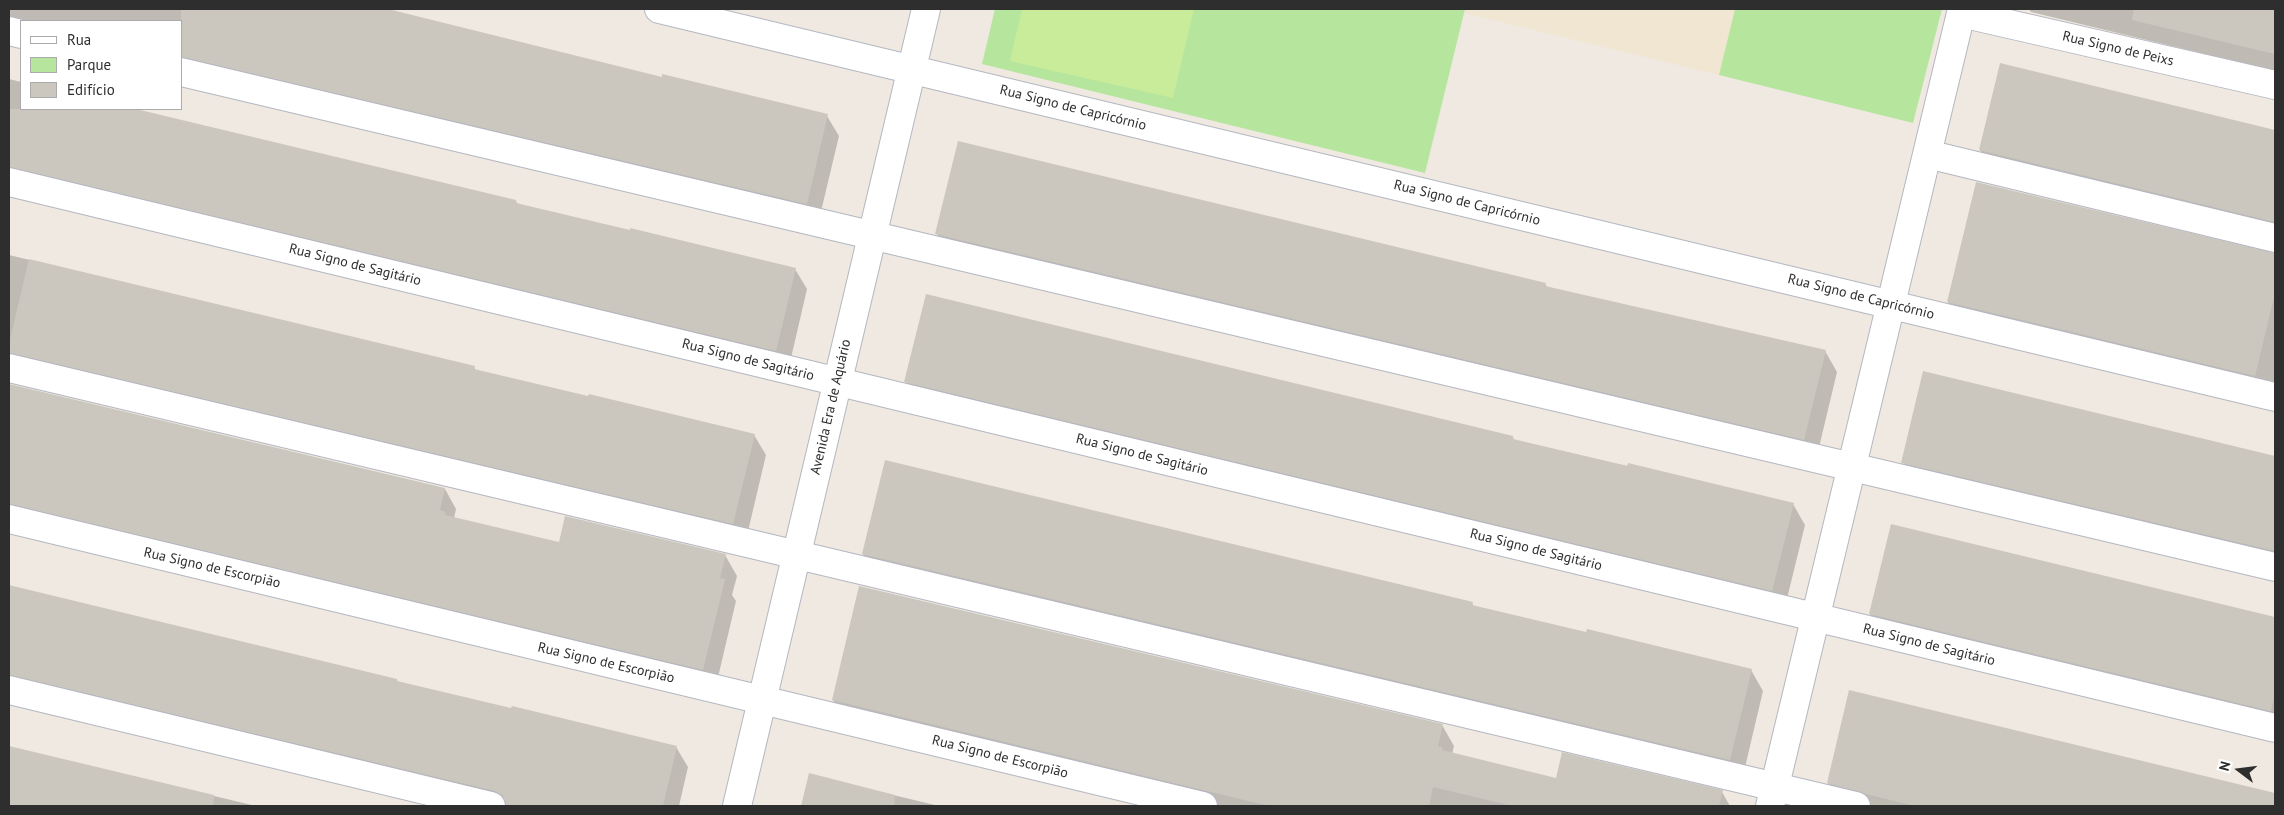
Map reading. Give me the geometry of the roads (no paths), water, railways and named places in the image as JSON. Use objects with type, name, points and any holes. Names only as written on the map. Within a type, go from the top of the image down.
[{"type":"street","name":"Rua Signo de Capricórnio","points":[[659,9],[2275,397]]},
{"type":"street","name":"Avenida Era de Aquário","points":[[737,806],[926,9]]},
{"type":"street","name":"Rua Signo de Peixs","points":[[1961,11],[2275,85]]},
{"type":"street","points":[[1773,797],[1961,11]]},
{"type":"street","points":[[182,72],[2275,567]]},
{"type":"street","points":[[1927,154],[2275,238]]},
{"type":"street","name":"Rua Signo de Sagitário","points":[[9,182],[2275,728]]},
{"type":"street","points":[[9,368],[797,555],[1773,797],[1856,806]]},
{"type":"street","name":"Rua Signo de Escorpião","points":[[9,519],[1203,806]]},
{"type":"street","points":[[9,690],[491,806]]}]
